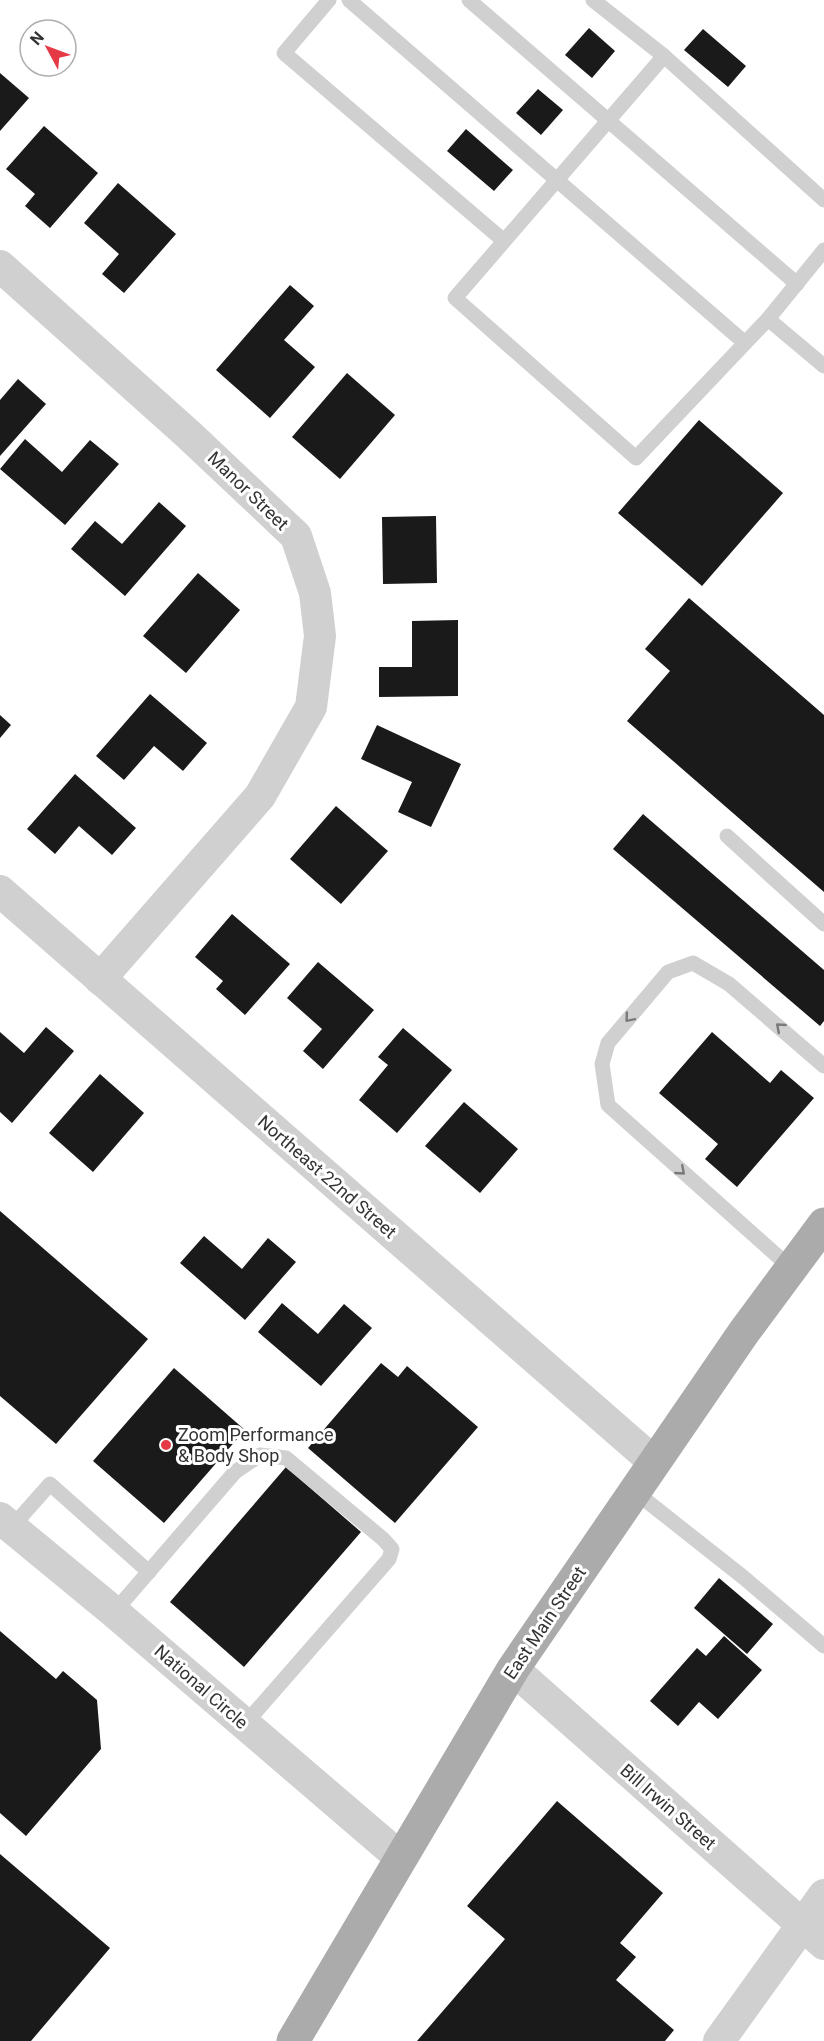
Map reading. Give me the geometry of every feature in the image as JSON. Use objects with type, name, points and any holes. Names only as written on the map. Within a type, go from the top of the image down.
[{"type":"main road","name":"East Main Street","points":[[293,2041],[513,1669],[744,1332],[824,1224]]},
{"type":"street","name":"Manor Street","points":[[0,266],[189,435],[296,536],[315,593],[320,636],[311,707],[260,796],[100,979]]},
{"type":"street","name":"Northeast 22nd Street","points":[[0,891],[654,1462]]},
{"type":"street","name":"National Circle","points":[[6,1523],[114,1612],[401,1858]]},
{"type":"street","name":"Bill Irwin Street","points":[[513,1669],[814,1935]]},
{"type":"street","points":[[719,2041],[750,1997],[814,1935],[824,1895]]},
{"type":"lane","points":[[329,0],[284,53],[504,241]]},
{"type":"lane","points":[[349,0],[745,343]]},
{"type":"lane","points":[[469,0],[796,284]]},
{"type":"lane","points":[[593,0],[664,56],[824,200]]},
{"type":"lane","points":[[664,56],[455,298],[636,458],[768,319],[824,250]]},
{"type":"lane","points":[[768,319],[824,366]]},
{"type":"lane","points":[[727,836],[824,924]]},
{"type":"lane","points":[[791,1268],[608,1105],[602,1064],[608,1043],[668,972],[693,963],[729,984],[824,1065]]},
{"type":"lane","points":[[114,1612],[235,1472],[260,1455],[286,1458],[384,1539],[392,1548],[389,1559],[244,1725]]},
{"type":"lane","points":[[6,1523],[50,1484],[149,1572]]},
{"type":"lane","points":[[634,1491],[743,1577],[824,1646]]},
{"type":"building","points":[[589,28],[615,51],[592,78],[565,55]]},
{"type":"building","points":[[703,29],[746,66],[728,87],[684,50]]},
{"type":"building","points":[[0,73],[29,98],[0,131]]},
{"type":"building","points":[[538,89],[563,110],[541,135],[516,113]]},
{"type":"building","points":[[44,126],[98,173],[50,228],[25,206],[35,194],[6,169]]},
{"type":"building","points":[[466,129],[513,170],[494,191],[447,151]]},
{"type":"building","points":[[118,183],[176,234],[124,293],[102,274],[119,254],[84,223]]},
{"type":"building","points":[[290,285],[314,306],[284,340],[315,367],[270,418],[216,370]]},
{"type":"building","points":[[347,373],[395,415],[340,479],[292,437]]},
{"type":"building","points":[[18,379],[46,404],[0,456],[0,400]]},
{"type":"building","points":[[699,420],[783,493],[702,586],[618,513]]},
{"type":"building","points":[[25,439],[62,472],[90,440],[119,464],[65,525],[0,469]]},
{"type":"building","points":[[159,502],[186,526],[125,596],[71,549],[95,521],[122,544]]},
{"type":"building","points":[[436,516],[437,583],[383,584],[382,517]]},
{"type":"building","points":[[198,573],[240,610],[186,673],[143,636]]},
{"type":"building","points":[[689,598],[824,715],[824,892],[627,721],[670,671],[645,649]]},
{"type":"building","points":[[458,620],[458,696],[379,697],[379,667],[412,667],[412,621]]},
{"type":"building","points":[[150,694],[207,743],[183,771],[154,746],[124,780],[96,756]]},
{"type":"building","points":[[0,715],[11,725],[0,738]]},
{"type":"building","points":[[377,725],[461,764],[431,827],[398,812],[412,782],[361,759]]},
{"type":"building","points":[[75,774],[136,828],[112,855],[79,826],[55,854],[27,829]]},
{"type":"building","points":[[336,806],[388,851],[341,904],[290,859]]},
{"type":"building","points":[[643,814],[824,970],[824,1021],[820,1026],[613,849]]},
{"type":"building","points":[[232,914],[290,964],[245,1015],[216,989],[223,981],[195,957]]},
{"type":"building","points":[[318,962],[374,1010],[323,1069],[303,1051],[322,1029],[287,998]]},
{"type":"building","points":[[46,1027],[74,1051],[12,1123],[0,1112],[0,1032],[24,1053]]},
{"type":"building","points":[[403,1028],[452,1070],[397,1133],[359,1100],[388,1065],[378,1057]]},
{"type":"building","points":[[712,1032],[770,1083],[781,1070],[814,1098],[737,1187],[705,1159],[718,1144],[659,1093]]},
{"type":"building","points":[[100,1074],[144,1113],[93,1172],[49,1133]]},
{"type":"building","points":[[464,1102],[518,1149],[480,1193],[425,1146]]},
{"type":"building","points":[[0,1211],[148,1339],[56,1444],[0,1396]]},
{"type":"building","points":[[204,1236],[242,1269],[268,1238],[296,1262],[245,1320],[180,1263]]},
{"type":"building","points":[[282,1303],[318,1334],[344,1304],[372,1328],[321,1386],[258,1332]]},
{"type":"building","points":[[381,1363],[398,1377],[407,1366],[478,1427],[395,1523],[308,1448]]},
{"type":"building","points":[[174,1368],[245,1430],[164,1523],[93,1461]]},
{"type":"building","points":[[286,1467],[361,1532],[244,1667],[170,1602]]},
{"type":"building","points":[[719,1578],[773,1624],[747,1654],[694,1608]]},
{"type":"building","points":[[0,1631],[56,1679],[63,1671],[97,1700],[101,1749],[26,1836],[0,1813]]},
{"type":"building","points":[[724,1636],[762,1670],[718,1719],[699,1702],[678,1726],[650,1701],[697,1648],[706,1656]]},
{"type":"building","points":[[557,1801],[663,1893],[620,1943],[636,1957],[616,1980],[674,2030],[665,2041],[417,2041],[505,1939],[467,1906]]},
{"type":"building","points":[[0,1854],[110,1948],[31,2041],[0,2041]]},
{"type":"place","name":"Zoom Performance & Body Shop","points":[[166,1445]]}]
